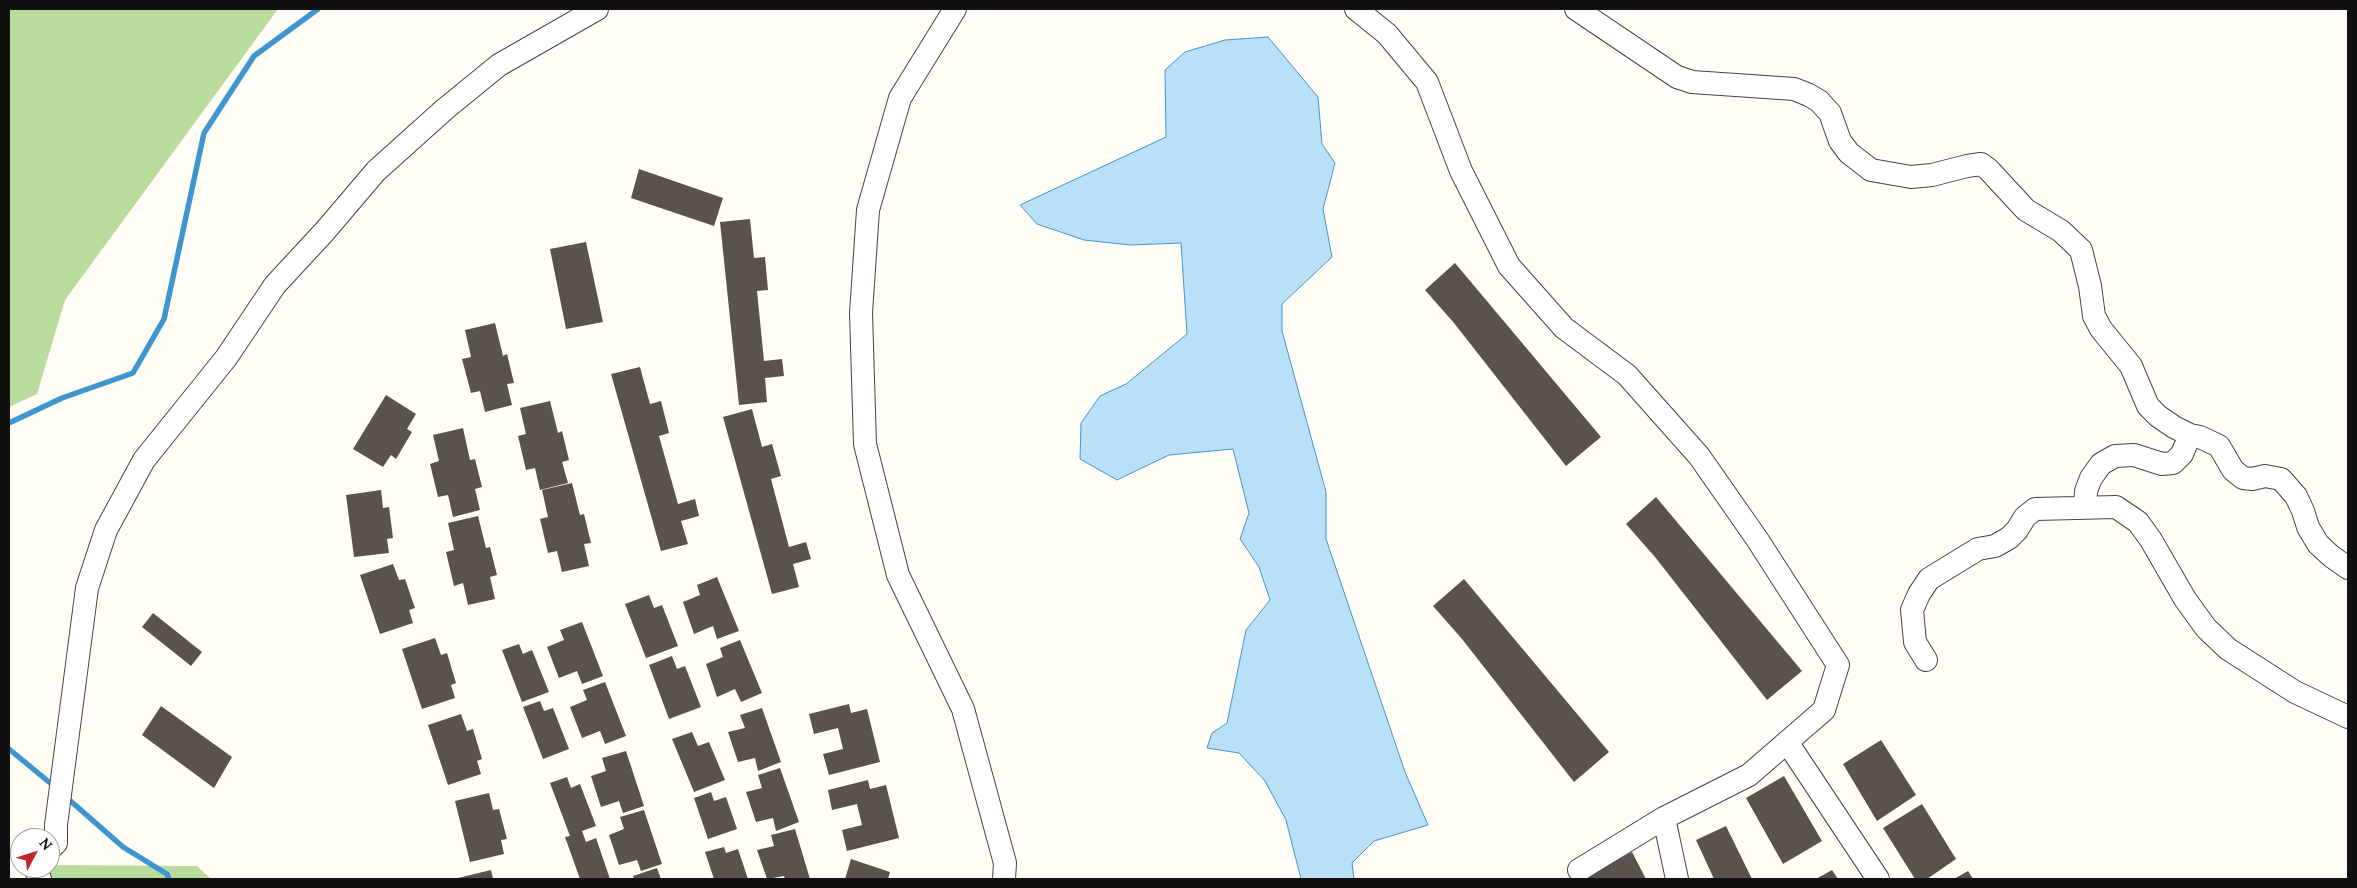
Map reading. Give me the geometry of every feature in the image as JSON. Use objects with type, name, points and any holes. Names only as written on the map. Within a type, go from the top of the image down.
[{"type":"street","points":[[56,828],[87,588],[106,530],[144,460],[226,358],[275,285],[325,231],[376,171],[445,109],[500,65],[597,9]]},
{"type":"street","points":[[954,9],[900,98],[868,210],[861,313],[865,444],[898,575],[963,709],[1005,864],[1004,879]]},
{"type":"street","points":[[1356,9],[1386,34],[1427,82],[1461,171],[1509,266],[1564,328],[1627,375],[1699,456],[1757,539],[1838,665],[1824,710],[1749,774],[1664,818],[1580,870]]},
{"type":"street","points":[[1576,9],[1677,77],[1692,82],[1794,89],[1809,95],[1819,101],[1830,113],[1840,141],[1849,153],[1871,170],[1911,177],[1932,175],[1981,164],[1988,169],[2026,210],[2061,231],[2081,250],[2090,286],[2094,316],[2101,329],[2131,366],[2148,406],[2158,416],[2190,435],[2200,437],[2219,446],[2234,470],[2243,478],[2252,479],[2264,476],[2281,479],[2296,496],[2308,527],[2318,544],[2348,568]]},
{"type":"street","points":[[2085,507],[2086,491],[2091,478],[2101,464],[2115,456],[2134,455],[2162,464],[2173,463],[2182,454],[2190,435]]},
{"type":"street","points":[[1926,660],[1915,642],[1912,610],[1919,594],[1929,579],[1978,549],[1995,546],[2009,538],[2017,530],[2025,517],[2035,509],[2116,507],[2138,522],[2151,540],[2185,599],[2206,628],[2228,649],[2295,692],[2348,717]]},
{"type":"street","points":[[1787,742],[1878,879]]},
{"type":"street","points":[[1664,818],[1676,879]]},
{"type":"green space","points":[[9,9],[278,9],[65,300],[37,394],[9,407]]},
{"type":"green space","points":[[60,865],[197,866],[211,879],[40,879],[60,878]]},
{"type":"water","points":[[1268,37],[1318,97],[1322,144],[1335,163],[1323,209],[1332,257],[1282,304],[1282,331],[1326,492],[1326,539],[1405,772],[1428,825],[1374,841],[1352,863],[1354,879],[1301,879],[1286,820],[1265,781],[1239,753],[1207,748],[1212,733],[1227,723],[1246,630],[1270,600],[1259,567],[1240,539],[1249,513],[1233,449],[1169,455],[1117,480],[1080,459],[1081,423],[1100,396],[1126,384],[1187,334],[1181,243],[1130,245],[1084,240],[1037,224],[1020,205],[1166,137],[1165,70],[1185,52],[1225,40]]},
{"type":"building","points":[[639,169],[723,198],[714,226],[631,198]]},
{"type":"building","points":[[750,219],[754,258],[765,257],[768,290],[757,291],[764,361],[782,359],[784,376],[765,378],[767,402],[739,405],[720,222]]},
{"type":"building","points":[[586,242],[603,322],[566,329],[550,249]]},
{"type":"building","points":[[1455,263],[1601,437],[1566,466],[1454,323],[1425,290]]},
{"type":"building","points":[[495,323],[503,356],[507,354],[514,383],[507,384],[512,405],[485,412],[480,391],[471,393],[462,359],[471,357],[465,330]]},
{"type":"building","points":[[640,367],[650,404],[661,401],[669,433],[659,436],[678,504],[695,499],[699,516],[681,521],[688,544],[661,551],[611,374]]},
{"type":"building","points":[[386,395],[416,414],[407,429],[412,432],[396,459],[391,455],[383,467],[353,449]]},
{"type":"building","points":[[550,401],[558,433],[562,431],[569,460],[562,462],[568,483],[540,490],[535,468],[526,470],[518,436],[526,434],[520,408]]},
{"type":"building","points":[[752,409],[762,447],[772,444],[781,476],[771,479],[789,547],[806,542],[811,559],[793,564],[799,587],[772,594],[723,417]]},
{"type":"building","points":[[463,428],[470,460],[475,459],[482,487],[475,489],[480,510],[453,517],[448,495],[438,497],[430,464],[439,461],[433,435]]},
{"type":"building","points":[[572,483],[580,515],[584,514],[591,543],[584,544],[589,566],[562,572],[557,551],[548,553],[540,519],[548,517],[542,490]]},
{"type":"building","points":[[381,490],[383,508],[389,507],[393,538],[387,539],[389,553],[354,557],[346,495]]},
{"type":"building","points":[[1656,497],[1802,671],[1767,700],[1655,557],[1626,524]]},
{"type":"building","points":[[478,516],[486,548],[490,547],[497,575],[490,577],[495,599],[468,605],[463,583],[454,586],[446,552],[454,550],[448,523]]},
{"type":"building","points":[[393,564],[399,580],[405,579],[415,608],[409,610],[413,623],[380,634],[360,575]]},
{"type":"building","points":[[717,577],[739,631],[717,639],[713,626],[694,634],[683,602],[700,595],[697,585]]},
{"type":"building","points":[[1464,579],[1609,752],[1574,782],[1462,639],[1433,606]]},
{"type":"building","points":[[649,595],[654,608],[662,605],[678,646],[646,658],[625,604]]},
{"type":"building","points":[[153,613],[202,652],[191,666],[142,627]]},
{"type":"building","points":[[582,622],[603,676],[582,684],[577,671],[559,678],[547,647],[564,640],[560,630]]},
{"type":"building","points":[[435,638],[441,655],[447,653],[456,683],[451,685],[455,698],[422,709],[402,649]]},
{"type":"building","points":[[740,640],[762,693],[741,702],[735,689],[717,697],[706,664],[723,657],[720,648]]},
{"type":"building","points":[[519,644],[523,654],[532,650],[549,692],[522,702],[502,650]]},
{"type":"building","points":[[672,656],[677,669],[685,666],[701,707],[669,719],[649,665]]},
{"type":"building","points":[[605,682],[626,736],[605,744],[600,731],[582,738],[570,707],[587,700],[583,690]]},
{"type":"building","points":[[540,701],[544,711],[553,708],[569,749],[543,759],[523,707]]},
{"type":"building","points":[[849,704],[851,713],[867,709],[880,762],[829,775],[823,754],[843,749],[838,728],[814,734],[809,714]]},
{"type":"building","points":[[161,706],[232,757],[214,788],[142,735]]},
{"type":"building","points":[[762,708],[781,762],[758,771],[755,758],[738,762],[728,732],[745,728],[740,715]]},
{"type":"building","points":[[461,714],[467,731],[473,729],[482,759],[477,761],[481,774],[448,785],[428,725]]},
{"type":"building","points":[[692,732],[698,746],[709,742],[725,780],[694,792],[672,739]]},
{"type":"building","points":[[1881,740],[1916,795],[1877,821],[1843,764]]},
{"type":"building","points":[[626,751],[644,806],[623,813],[619,801],[601,807],[591,776],[606,771],[602,758]]},
{"type":"building","points":[[780,768],[799,822],[776,831],[773,818],[756,822],[746,792],[762,788],[758,775]]},
{"type":"building","points":[[1784,776],[1822,841],[1783,864],[1746,798]]},
{"type":"building","points":[[567,777],[571,788],[580,784],[596,826],[582,831],[586,842],[596,838],[610,879],[580,879],[565,837],[570,836],[550,783]]},
{"type":"building","points":[[868,780],[870,789],[886,785],[899,838],[847,851],[842,830],[862,825],[857,804],[832,810],[828,790]]},
{"type":"building","points":[[711,792],[714,801],[726,797],[737,829],[708,839],[694,798]]},
{"type":"building","points":[[489,793],[493,810],[499,809],[507,839],[501,840],[504,854],[470,862],[455,801]]},
{"type":"building","points":[[1922,804],[1956,859],[1927,879],[1915,879],[1883,828]]},
{"type":"building","points":[[644,810],[662,864],[641,871],[637,860],[619,865],[609,835],[624,829],[620,817]]},
{"type":"building","points":[[1726,826],[1752,879],[1714,879],[1696,840]]},
{"type":"building","points":[[795,829],[810,879],[785,879],[784,876],[767,879],[757,850],[774,846],[771,835]]},
{"type":"building","points":[[724,847],[726,853],[738,849],[748,879],[714,879],[705,852]]},
{"type":"building","points":[[1632,852],[1646,879],[1583,879]]},
{"type":"building","points":[[851,859],[890,872],[888,879],[845,879]]},
{"type":"building","points":[[657,868],[661,879],[634,879],[633,876]]},
{"type":"building","points":[[491,870],[493,879],[454,879]]},
{"type":"building","points":[[1832,870],[1838,879],[1816,879]]},
{"type":"building","points":[[1968,871],[1973,879],[1954,879]]},
{"type":"waterway","points":[[9,423],[62,398],[133,373],[164,319],[204,133],[254,56],[318,9]]},
{"type":"waterway","points":[[9,749],[55,787]]},
{"type":"waterway","points":[[66,797],[123,847],[167,874],[169,879]]}]
